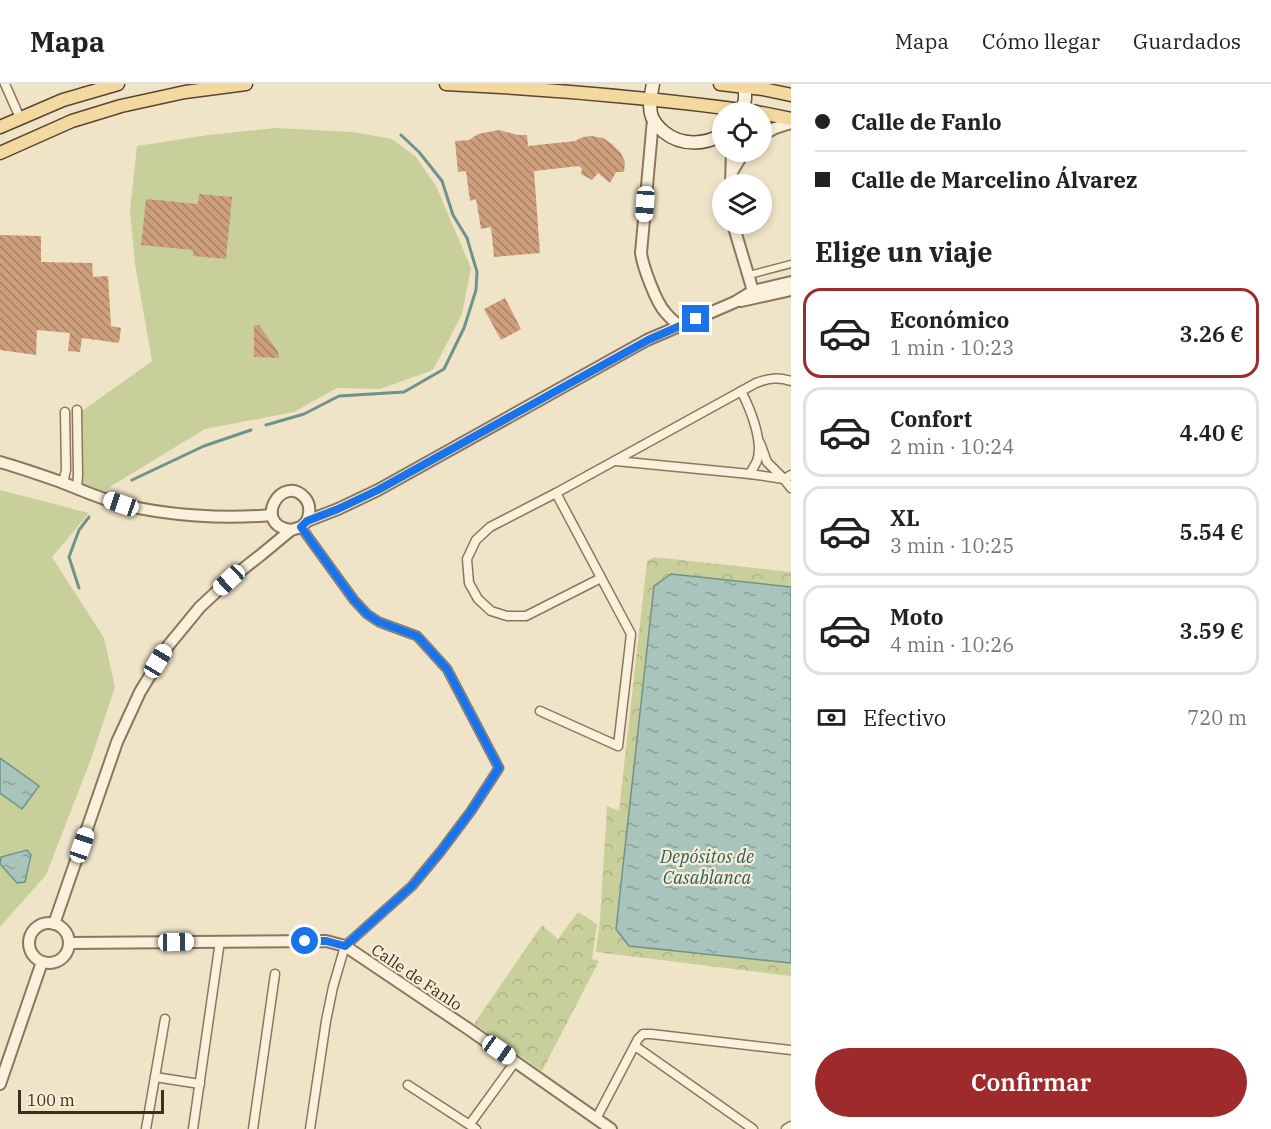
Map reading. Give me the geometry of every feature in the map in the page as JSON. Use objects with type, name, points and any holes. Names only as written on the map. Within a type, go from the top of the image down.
[{"type":"main road","points":[[0,127],[63,100],[118,84]]},
{"type":"main road","points":[[0,153],[72,121],[121,106],[185,92],[246,84]]},
{"type":"main road","points":[[446,84],[651,98],[712,107]]},
{"type":"main road","points":[[653,84],[650,110],[659,127],[668,135],[688,142],[712,140]]},
{"type":"main road","points":[[720,84],[746,85],[791,95]]},
{"type":"main road","points":[[744,102],[746,85]]},
{"type":"main road","points":[[772,116],[791,121]]},
{"type":"street","points":[[5,84],[20,118]]},
{"type":"street","points":[[653,119],[641,254],[649,280],[664,311],[679,326]]},
{"type":"street","points":[[772,130],[791,121]]},
{"type":"street","points":[[731,162],[732,172]]},
{"type":"street","points":[[732,172],[738,162]]},
{"type":"street","points":[[736,234],[753,291]]},
{"type":"street","points":[[753,274],[791,264]]},
{"type":"street","points":[[54,924],[117,742],[140,692],[168,646],[200,607],[229,580],[300,526],[378,490],[661,334],[735,302],[753,291],[791,282]]},
{"type":"street","points":[[735,302],[791,290]]},
{"type":"street","points":[[661,334],[664,311]]},
{"type":"street","points":[[601,578],[526,616],[507,616],[491,611],[478,599],[469,583],[467,559],[476,540],[490,527],[756,383],[771,378],[791,381]]},
{"type":"street","points":[[741,391],[751,412],[758,440],[767,462],[788,477],[791,488]]},
{"type":"street","points":[[77,410],[77,489]]},
{"type":"street","points":[[63,483],[66,470],[65,412]]},
{"type":"street","points":[[750,474],[758,459],[758,440]]},
{"type":"street","points":[[615,460],[788,477]]},
{"type":"street","points":[[0,462],[121,504],[158,511],[208,516],[272,515]]},
{"type":"street","points":[[277,542],[279,526],[272,515],[276,498],[286,492],[291,492],[305,498],[309,507],[309,516],[300,526],[279,526]]},
{"type":"street","points":[[540,711],[618,746],[631,634],[556,493]]},
{"type":"street","points":[[309,507],[338,509]]},
{"type":"street","points":[[300,526],[354,600],[367,614],[379,622],[417,636],[447,669],[499,768],[471,811],[412,886],[345,946],[328,1011],[310,1129]]},
{"type":"street","points":[[42,924],[60,926],[65,931],[69,943],[68,950],[61,959],[50,963],[42,962],[30,950],[30,937],[42,924]]},
{"type":"street","name":"Calle de Fanlo","points":[[69,943],[326,941],[345,946],[611,1129]]},
{"type":"street","points":[[193,1129],[220,942]]},
{"type":"street","points":[[0,1084],[42,962]]},
{"type":"street","points":[[253,1129],[275,974]]},
{"type":"street","points":[[146,1129],[165,1018]]},
{"type":"street","points":[[596,1119],[635,1046],[641,1036],[646,1034],[791,1050]]},
{"type":"street","points":[[635,1046],[753,1129]]},
{"type":"street","points":[[408,1084],[473,1127],[515,1062]]},
{"type":"street","points":[[155,1077],[200,1084]]},
{"type":"street","points":[[786,1129],[791,1126]]},
{"type":"green space","points":[[276,128],[353,132],[392,139],[416,157],[436,186],[471,268],[462,314],[433,370],[380,389],[337,388],[294,412],[205,429],[90,499],[77,493],[78,414],[152,361],[135,264],[130,210],[137,146]]},
{"type":"green space","points":[[0,490],[89,513],[52,557],[104,638],[115,687],[91,759],[46,875],[0,927]]},
{"type":"green space","points":[[654,557],[791,572],[791,587],[671,574],[629,946],[791,963],[791,976],[596,952],[607,806],[619,811],[647,561]]},
{"type":"green space","points":[[578,912],[597,924],[592,959],[599,961],[542,1071],[474,1024],[542,925],[558,939]]},
{"type":"water","name":"Depósitos de Casablanca","points":[[671,574],[791,587],[791,963],[629,946],[616,929],[654,586]]},
{"type":"water","points":[[0,758],[39,786],[22,809],[0,793]]},
{"type":"water","points":[[27,850],[31,855],[25,882],[17,883],[0,864],[1,857]]},
{"type":"building","points":[[499,130],[527,135],[528,146],[575,141],[592,136],[603,138],[621,153],[625,162],[624,172],[616,172],[610,183],[598,173],[592,180],[581,174],[582,169],[579,166],[534,171],[540,253],[494,257],[491,227],[481,229],[476,199],[470,201],[466,171],[458,172],[455,141],[469,140],[478,134]]},
{"type":"building","points":[[199,194],[232,197],[226,259],[193,256],[193,250],[141,245],[146,199],[198,204]]},
{"type":"building","points":[[0,235],[41,236],[41,262],[92,263],[93,277],[108,276],[111,326],[121,328],[119,343],[82,338],[80,352],[68,351],[70,333],[37,330],[36,355],[0,350]]},
{"type":"building","points":[[505,298],[521,329],[501,340],[484,309]]},
{"type":"building","points":[[254,325],[259,325],[278,352],[279,358],[254,357]]},
{"type":"waterway","points":[[266,425],[304,414],[339,396],[404,392],[444,369],[464,328],[476,290],[477,272],[467,238],[453,215],[442,181],[419,152],[401,135]]},
{"type":"waterway","points":[[132,480],[204,446],[251,430]]},
{"type":"waterway","points":[[79,588],[69,557],[79,530],[89,517]]},
{"type":"route","points":[[305,941],[326,941],[345,946],[412,886],[471,811],[499,768],[447,669],[434,653],[417,636],[379,622],[367,614],[354,600],[301,527],[307,521],[378,490],[648,340],[696,319]]}]
